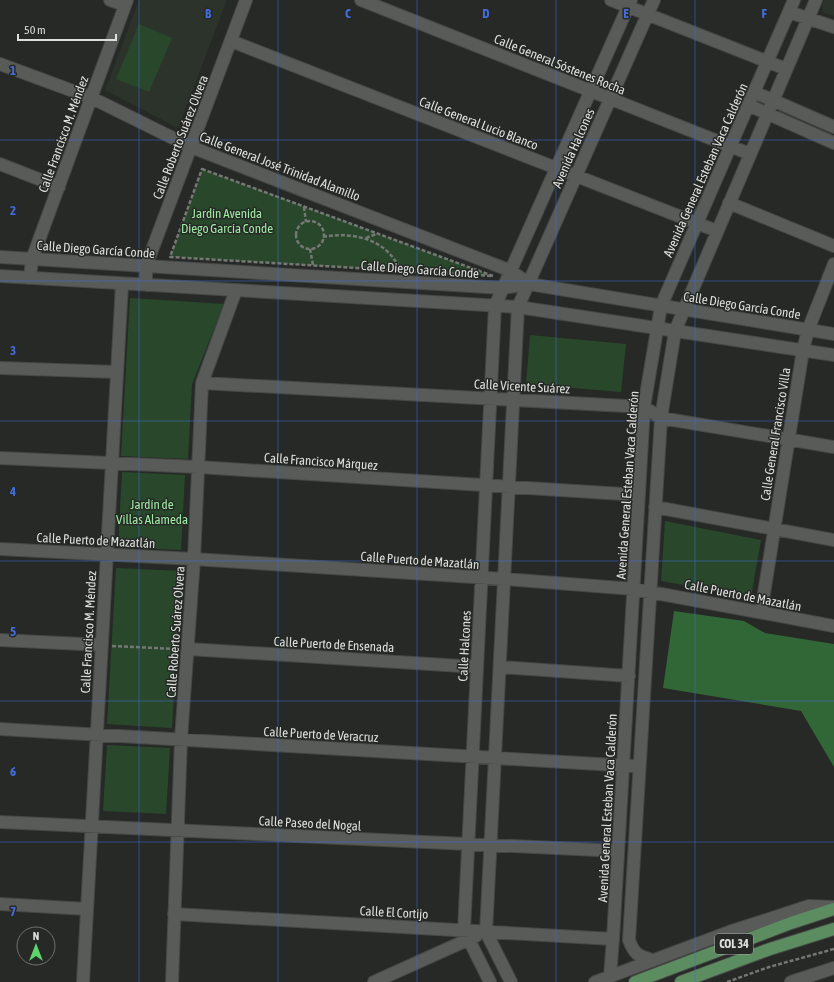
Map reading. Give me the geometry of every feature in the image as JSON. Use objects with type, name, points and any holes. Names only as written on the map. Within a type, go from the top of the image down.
[{"type":"main road","name":"COL 34","points":[[635,982],[834,908]]},
{"type":"main road","name":"COL 34","points":[[681,982],[770,948],[834,929]]},
{"type":"street","points":[[110,0],[126,2]]},
{"type":"street","name":"Calle Roberto Suárez Olvera","points":[[146,285],[146,266],[246,0]]},
{"type":"street","name":"Calle General Sóstenes Rocha","points":[[360,0],[750,154]]},
{"type":"street","points":[[611,0],[630,3],[648,15],[786,69]]},
{"type":"street","name":"Avenida Halcones","points":[[518,307],[654,0]]},
{"type":"street","name":"Avenida General Esteban Vaca Calderón","points":[[610,976],[644,407],[661,306],[794,0]]},
{"type":"street","points":[[652,960],[640,957],[633,950],[629,940],[661,418],[675,331],[816,0]]},
{"type":"street","name":"Calle Francisco M. Méndez","points":[[30,278],[32,259],[126,2]]},
{"type":"street","name":"Avenida Halcones","points":[[495,306],[630,3]]},
{"type":"street","points":[[789,12],[834,27]]},
{"type":"street","name":"Calle General Lucio Blanco","points":[[231,41],[717,231]]},
{"type":"street","name":"Calle General José Trinidad Alamillo","points":[[0,64],[92,98],[191,147],[511,271],[529,284]]},
{"type":"street","points":[[754,92],[834,127]]},
{"type":"street","points":[[748,105],[834,143]]},
{"type":"street","points":[[0,164],[59,187]]},
{"type":"street","points":[[729,203],[834,246]]},
{"type":"street","name":"Calle Diego García Conde","points":[[0,257],[503,288],[529,284],[834,334]]},
{"type":"street","name":"Calle General Francisco Villa","points":[[761,612],[803,350],[808,330],[834,264]]},
{"type":"street","points":[[0,276],[518,307],[834,355]]},
{"type":"street","name":"Calle Francisco M. Méndez","points":[[82,982],[122,284]]},
{"type":"street","name":"Calle Roberto Suárez Olvera","points":[[172,982],[182,739],[194,559],[202,382],[236,290]]},
{"type":"street","name":"Calle Halcones","points":[[490,982],[466,935],[468,844],[495,306]]},
{"type":"street","points":[[512,982],[486,932],[518,307]]},
{"type":"street","points":[[0,368],[117,372]]},
{"type":"street","name":"Calle Vicente Suárez","points":[[202,382],[644,407],[661,418],[834,447]]},
{"type":"street","name":"Calle Francisco Márquez","points":[[0,458],[112,462],[639,495]]},
{"type":"street","points":[[655,507],[834,540]]},
{"type":"street","name":"Calle Puerto de Mazatlán","points":[[0,549],[194,559],[634,589],[834,626]]},
{"type":"street","points":[[0,640],[102,645]]},
{"type":"street","points":[[631,642],[647,643]]},
{"type":"street","name":"Calle Puerto de Ensenada","points":[[188,649],[477,667]]},
{"type":"street","points":[[500,668],[628,676]]},
{"type":"street","name":"Calle Puerto de Veracruz","points":[[0,728],[640,767]]},
{"type":"street","name":"Calle Paseo del Nogal","points":[[0,822],[618,851]]},
{"type":"street","points":[[0,904],[87,909]]},
{"type":"street","points":[[595,982],[729,932],[809,906],[834,908]]},
{"type":"street","name":"Calle El Cortijo","points":[[174,914],[466,935]]},
{"type":"street","points":[[374,982],[466,935],[486,932],[613,939]]},
{"type":"street","points":[[791,982],[834,968]]},
{"type":"path","points":[[202,169],[377,233],[493,276],[170,257],[202,169]]},
{"type":"path","points":[[304,206],[306,222]]},
{"type":"path","points":[[306,222],[312,222],[320,226],[322,229],[323,237],[319,246],[310,249],[301,246],[296,238],[297,229],[300,225],[306,222]]},
{"type":"path","points":[[366,238],[377,233]]},
{"type":"path","points":[[323,237],[347,235],[366,238],[386,250],[401,270]]},
{"type":"path","points":[[310,249],[313,265]]},
{"type":"path","points":[[102,645],[188,649]]},
{"type":"path","points":[[727,982],[769,967],[834,948]]},
{"type":"shaded area","points":[[139,0],[227,0],[178,128],[105,90]]},
{"type":"shaded area","points":[[824,0],[834,0],[834,16],[823,13],[822,5]]},
{"type":"green space","points":[[139,24],[172,38],[149,92],[116,79]]},
{"type":"green space","name":"Jardín Avenida Diego García Conde","points":[[202,169],[493,276],[170,257]]},
{"type":"green space","points":[[130,298],[224,304],[192,384],[188,459],[121,456]]},
{"type":"green space","points":[[530,335],[626,344],[621,392],[526,384]]},
{"type":"green space","name":"Jardín de Villas Alameda","points":[[122,472],[185,475],[181,550],[118,547]]},
{"type":"green space","points":[[665,521],[761,540],[751,597],[661,581]]},
{"type":"green space","points":[[116,568],[181,571],[172,728],[107,724]]},
{"type":"green space","points":[[107,745],[170,748],[166,814],[103,811]]},
{"type":"building","points":[[674,611],[744,621],[765,633],[834,644],[834,767],[801,711],[663,688]]}]
